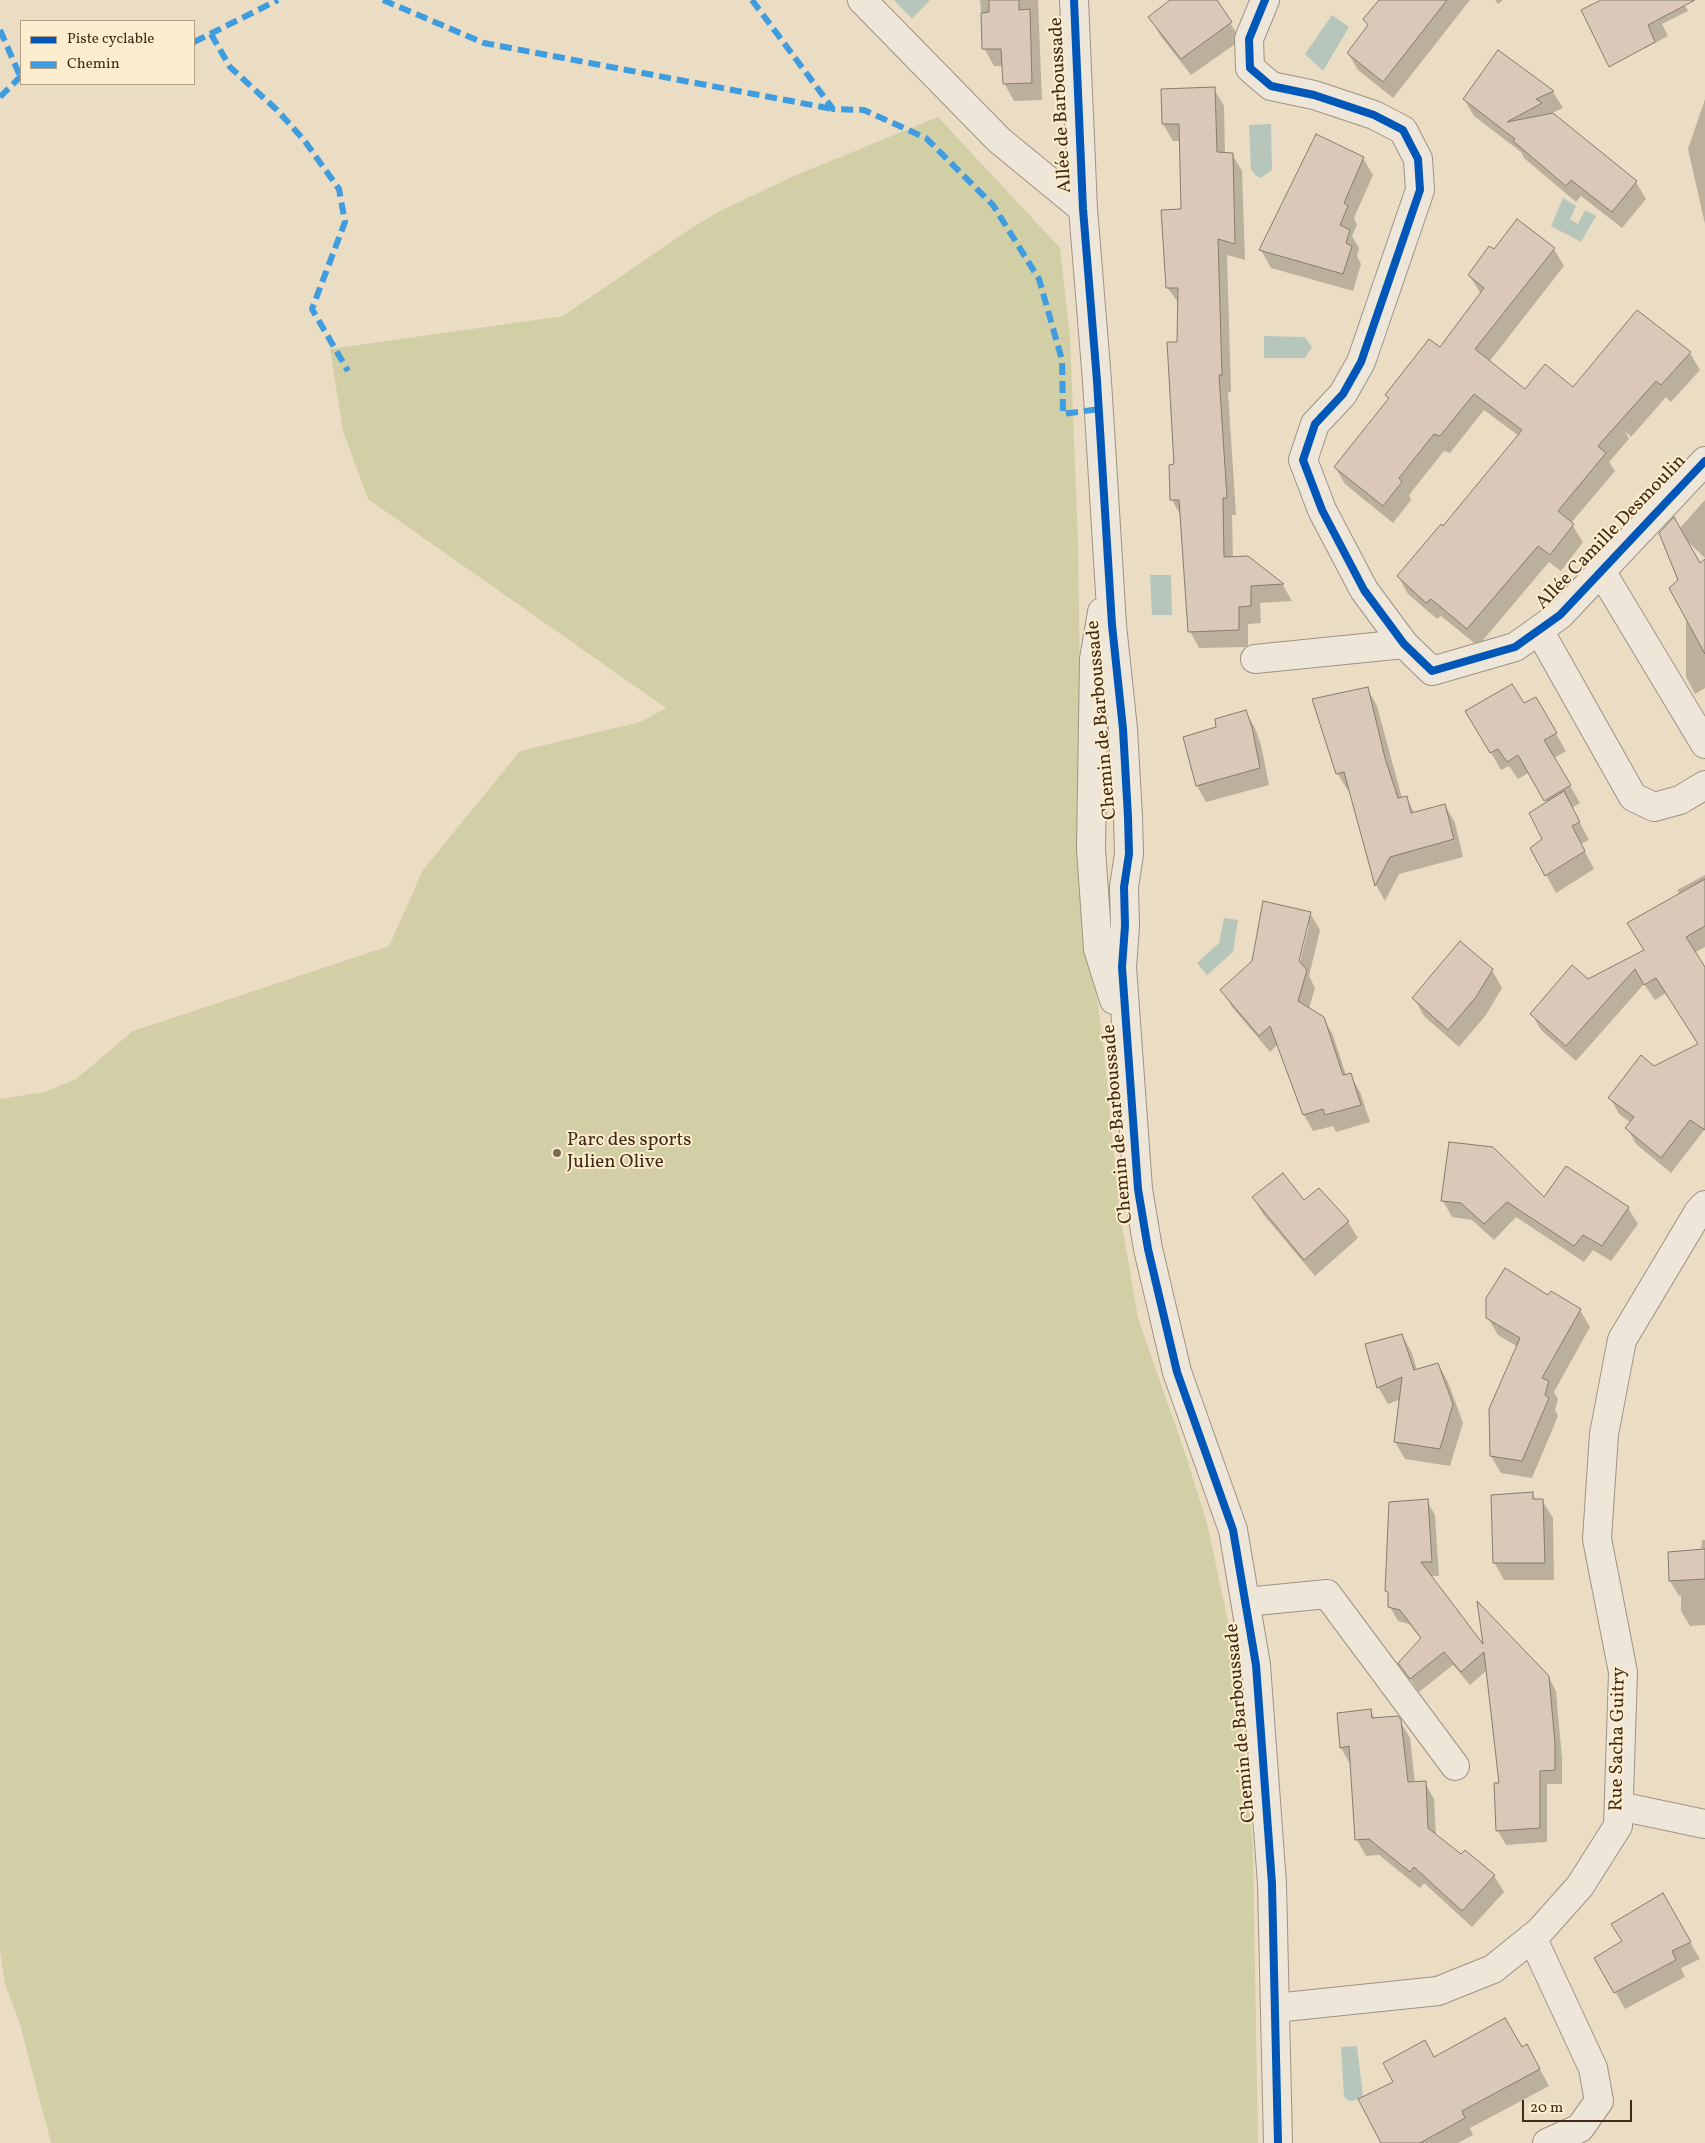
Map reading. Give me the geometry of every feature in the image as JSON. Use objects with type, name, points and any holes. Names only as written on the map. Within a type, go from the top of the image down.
[{"type":"street","points":[[862,0],[999,140],[1083,209]]},
{"type":"street","name":"Allée de Barboussade","points":[[1074,0],[1083,209]]},
{"type":"street","points":[[1265,0],[1249,39],[1250,68],[1270,86],[1314,95],[1366,113],[1403,130],[1418,159],[1420,190],[1361,362],[1343,394],[1315,424],[1303,460],[1322,510],[1364,590],[1404,644]]},
{"type":"street","name":"Chemin de Barboussade","points":[[1083,209],[1097,381],[1108,571],[1123,729],[1128,817],[1129,854],[1124,880],[1125,926],[1122,967],[1138,1189],[1148,1249],[1177,1372],[1233,1530],[1256,1665],[1272,1884],[1278,2143]]},
{"type":"street","name":"Allée Camille Desmoulin","points":[[1404,644],[1432,671],[1515,646],[1560,615],[1705,461]]},
{"type":"street","name":"Chemin de Barboussade","points":[[1108,571],[1094,659],[1091,766],[1092,866],[1098,948],[1126,1038]]},
{"type":"street","name":"Allée Camille Desmoulin","points":[[1601,571],[1705,744]]},
{"type":"street","name":"Allée Camille Desmoulin","points":[[1539,630],[1633,797],[1654,807],[1680,800],[1705,785]]},
{"type":"street","points":[[1255,659],[1404,644]]},
{"type":"street","points":[[1092,866],[1100,883],[1112,886],[1124,880]]},
{"type":"street","name":"Rue Sacha Guitry","points":[[1275,2008],[1438,1991],[1493,1969],[1532,1937],[1580,1886],[1618,1826],[1624,1672],[1597,1540],[1604,1434],[1622,1340],[1699,1211],[1705,1205]]},
{"type":"street","points":[[1246,1602],[1328,1594],[1455,1766]]},
{"type":"street","points":[[1619,1806],[1705,1824]]},
{"type":"street","points":[[1532,1937],[1593,2068],[1599,2101],[1580,2128],[1547,2143]]},
{"type":"shaded area","points":[[894,0],[930,0],[912,19]]},
{"type":"shaded area","points":[[1332,15],[1349,27],[1323,71],[1305,54]]},
{"type":"shaded area","name":"Parc des sports Julien Olive","points":[[938,117],[1060,248],[1070,337],[1078,541],[1083,894],[1104,1051],[1119,1207],[1138,1318],[1207,1523],[1235,1654],[1253,1847],[1258,2143],[51,2143],[19,2021],[5,1984],[0,1951],[0,1099],[45,1092],[76,1079],[133,1031],[389,946],[423,870],[520,751],[640,722],[666,708],[368,499],[343,431],[330,349],[563,316],[693,227],[722,210],[794,176]]},
{"type":"shaded area","points":[[1271,124],[1272,170],[1261,178],[1251,171],[1249,125]]},
{"type":"shaded area","points":[[1563,198],[1576,206],[1570,219],[1578,224],[1585,210],[1596,216],[1581,242],[1551,226]]},
{"type":"shaded area","points":[[1264,336],[1305,337],[1312,347],[1305,358],[1264,358]]},
{"type":"shaded area","points":[[1150,575],[1171,575],[1172,615],[1152,615]]},
{"type":"shaded area","points":[[1224,918],[1238,920],[1233,952],[1207,975],[1197,963],[1219,943]]},
{"type":"shaded area","points":[[1357,2046],[1363,2097],[1353,2101],[1347,2100],[1344,2096],[1341,2047]]},
{"type":"building","points":[[989,0],[1019,0],[1019,10],[1030,9],[1032,83],[1003,84],[1001,49],[982,49],[981,13],[989,12]]},
{"type":"building","points":[[1170,0],[1217,0],[1232,22],[1181,59],[1148,17]]},
{"type":"building","points":[[1379,0],[1447,0],[1383,82],[1347,53],[1368,25],[1363,19]]},
{"type":"building","points":[[1601,0],[1695,0],[1648,25],[1655,42],[1609,67],[1581,10]]},
{"type":"building","points":[[1498,50],[1554,91],[1536,99],[1542,103],[1507,122],[1553,113],[1637,181],[1612,212],[1571,180],[1566,186],[1513,141],[1515,139],[1463,99]]},
{"type":"building","points":[[1215,87],[1217,152],[1233,153],[1235,244],[1218,239],[1222,375],[1219,375],[1227,498],[1223,498],[1224,557],[1248,556],[1284,584],[1251,586],[1251,606],[1239,607],[1239,630],[1188,632],[1179,500],[1170,500],[1169,465],[1174,464],[1167,342],[1177,342],[1178,288],[1166,288],[1161,210],[1181,209],[1179,124],[1162,124],[1161,89]]},
{"type":"building","points":[[1316,134],[1364,157],[1344,203],[1348,206],[1340,225],[1350,230],[1346,243],[1352,246],[1343,274],[1259,250]]},
{"type":"building","points":[[1517,219],[1555,248],[1475,349],[1525,389],[1545,364],[1573,387],[1637,310],[1691,352],[1661,385],[1656,381],[1598,446],[1606,453],[1558,511],[1574,524],[1550,555],[1538,546],[1467,629],[1431,599],[1426,603],[1397,576],[1441,524],[1443,526],[1522,430],[1474,394],[1440,436],[1434,434],[1399,478],[1402,482],[1383,506],[1334,467],[1389,398],[1385,395],[1429,339],[1440,347],[1484,288],[1468,275],[1489,246],[1494,249]]},
{"type":"building","points":[[1674,517],[1700,563],[1705,559],[1705,654],[1669,588],[1678,580],[1659,533]]},
{"type":"building","points":[[1512,684],[1524,703],[1536,697],[1557,733],[1544,740],[1571,785],[1544,801],[1518,755],[1507,762],[1498,749],[1490,753],[1465,711]]},
{"type":"building","points":[[1368,687],[1385,758],[1398,798],[1407,796],[1411,813],[1445,804],[1454,839],[1390,857],[1375,886],[1344,772],[1336,774],[1312,699]]},
{"type":"building","points":[[1246,710],[1252,727],[1260,768],[1196,786],[1183,737],[1216,727],[1215,719]]},
{"type":"building","points":[[1564,791],[1580,822],[1572,826],[1585,851],[1545,876],[1530,848],[1542,839],[1529,813]]},
{"type":"building","points":[[1705,879],[1705,926],[1686,937],[1705,967],[1705,1130],[1690,1120],[1661,1158],[1625,1128],[1634,1117],[1608,1098],[1641,1055],[1654,1066],[1698,1044],[1656,978],[1644,985],[1635,969],[1566,1046],[1530,1014],[1572,965],[1588,979],[1644,950],[1627,923]]},
{"type":"building","points":[[1263,901],[1311,912],[1299,961],[1307,970],[1298,1001],[1324,1017],[1343,1075],[1351,1073],[1361,1105],[1325,1115],[1323,1109],[1303,1115],[1270,1026],[1259,1036],[1220,990],[1252,961]]},
{"type":"building","points":[[1460,941],[1493,969],[1476,997],[1448,1030],[1412,998]]},
{"type":"building","points":[[1449,1142],[1493,1147],[1544,1197],[1566,1166],[1629,1207],[1602,1246],[1583,1235],[1574,1246],[1507,1202],[1484,1224],[1461,1203],[1441,1201]]},
{"type":"building","points":[[1283,1173],[1304,1200],[1319,1188],[1349,1221],[1304,1260],[1252,1197]]},
{"type":"building","points":[[1505,1268],[1548,1295],[1551,1291],[1581,1309],[1542,1378],[1549,1381],[1545,1395],[1549,1398],[1522,1461],[1490,1456],[1489,1409],[1520,1338],[1486,1318],[1486,1298]]},
{"type":"building","points":[[1402,1334],[1414,1370],[1438,1363],[1453,1404],[1440,1449],[1394,1442],[1402,1377],[1377,1388],[1365,1344]]},
{"type":"building","points":[[1533,1492],[1533,1499],[1543,1499],[1545,1563],[1493,1563],[1491,1495]]},
{"type":"building","points":[[1428,1499],[1432,1562],[1421,1562],[1483,1644],[1477,1601],[1549,1676],[1555,1744],[1555,1770],[1540,1771],[1540,1828],[1496,1831],[1494,1783],[1499,1783],[1484,1652],[1461,1672],[1444,1652],[1410,1679],[1398,1663],[1421,1638],[1400,1610],[1388,1607],[1388,1592],[1385,1591],[1389,1502]]},
{"type":"building","points":[[1705,1549],[1705,1579],[1669,1581],[1668,1552]]},
{"type":"building","points":[[1371,1709],[1372,1718],[1398,1716],[1401,1720],[1408,1782],[1426,1781],[1428,1828],[1461,1854],[1465,1850],[1495,1875],[1462,1911],[1414,1867],[1410,1872],[1369,1839],[1355,1840],[1349,1746],[1340,1748],[1337,1713]]},
{"type":"building","points":[[1663,1893],[1691,1942],[1672,1951],[1676,1960],[1614,1993],[1594,1958],[1622,1941],[1611,1924]]},
{"type":"building","points":[[1505,2018],[1522,2047],[1527,2044],[1540,2069],[1462,2111],[1465,2118],[1420,2143],[1381,2143],[1358,2099],[1393,2082],[1383,2063],[1425,2040],[1434,2057]]},
{"type":"marked path","points":[[195,42],[278,0]]},
{"type":"marked path","points":[[383,0],[484,43],[833,109]]},
{"type":"marked path","points":[[752,0],[833,109],[864,110],[926,138],[993,205],[1039,279],[1062,360],[1063,414],[1099,409]]},
{"type":"marked path","points":[[0,30],[20,76]]},
{"type":"marked path","points":[[211,34],[230,67],[277,110],[304,140],[339,189],[345,222],[312,309],[348,371]]},
{"type":"marked path","points":[[0,97],[20,77]]},
{"type":"cycle path","points":[[1074,0],[1083,209],[1097,381],[1112,625],[1123,729],[1128,817],[1129,854],[1124,887],[1125,926],[1122,967],[1138,1189],[1148,1249],[1177,1372],[1233,1530],[1256,1665],[1272,1884],[1278,2143]]},
{"type":"cycle path","points":[[1265,0],[1249,39],[1250,68],[1271,86],[1314,95],[1374,115],[1403,130],[1418,159],[1420,190],[1361,362],[1343,394],[1315,424],[1303,460],[1322,510],[1364,590],[1404,644],[1432,671],[1515,647],[1560,615],[1705,461]]},
{"type":"place","name":"Parc des sports Julien Olive","points":[[557,1153]]}]
